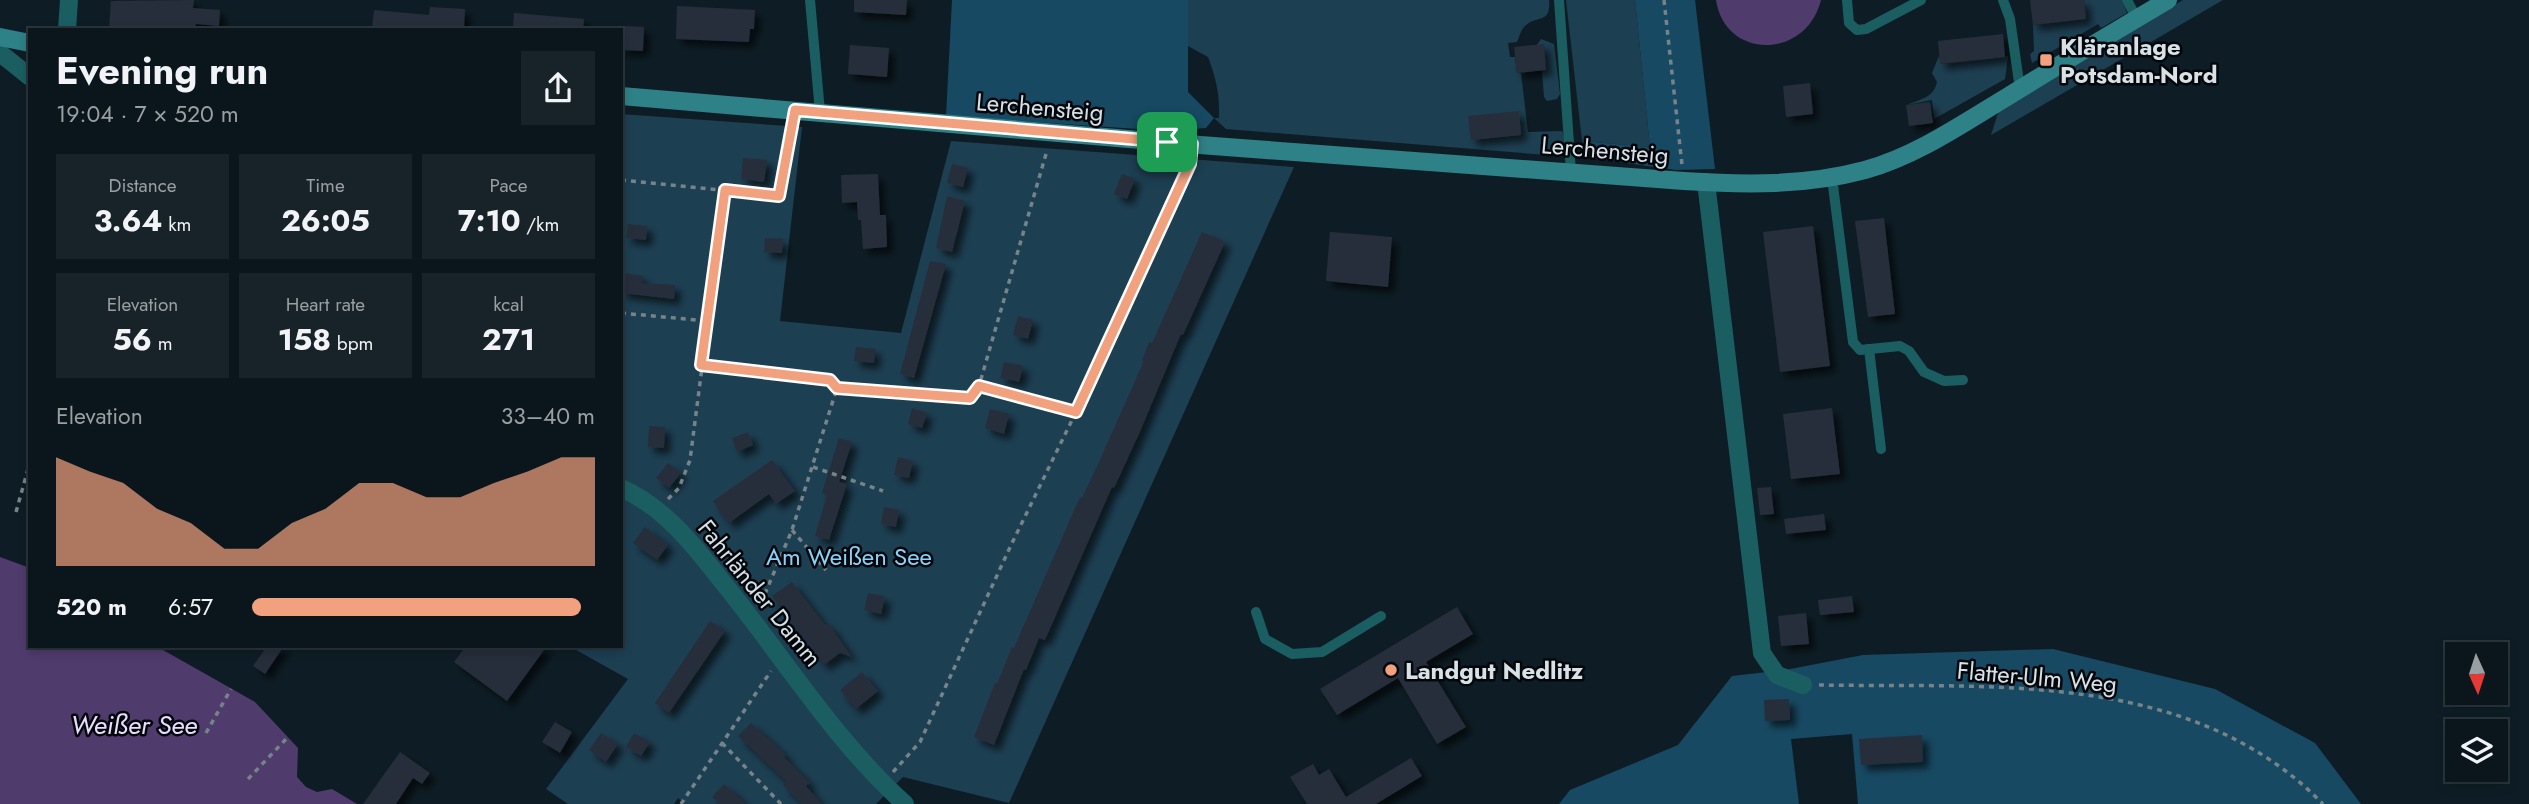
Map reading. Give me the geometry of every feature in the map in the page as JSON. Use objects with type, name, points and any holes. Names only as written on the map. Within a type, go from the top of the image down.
[{"type":"street","points":[[67,28],[69,0]]},
{"type":"street","name":"Lerchensteig","points":[[623,96],[1192,144],[1706,183],[1761,184],[1832,178],[1903,156],[1945,134],[2168,0]]},
{"type":"street","points":[[0,37],[28,43]]},
{"type":"street","points":[[0,53],[28,75]]},
{"type":"street","points":[[1706,183],[1762,653],[1777,674],[1803,685]]},
{"type":"street","name":"Fahrländer Damm","points":[[623,489],[640,496],[684,534],[865,766],[905,804]]},
{"type":"lane","points":[[810,0],[820,112]]},
{"type":"lane","points":[[1559,0],[1570,172]]},
{"type":"lane","points":[[1847,0],[1849,23],[1857,30],[1866,29],[1921,0]]},
{"type":"lane","points":[[2003,0],[2010,19],[2020,89]]},
{"type":"lane","points":[[2127,0],[2137,19]]},
{"type":"lane","points":[[1832,178],[1853,342],[1860,350],[1900,345],[1909,351],[1924,372],[1944,381],[1963,380]]},
{"type":"lane","points":[[1870,349],[1881,449]]},
{"type":"lane","points":[[1256,612],[1265,639],[1292,654],[1322,652],[1381,616]]},
{"type":"path","points":[[1664,0],[1684,181]]},
{"type":"path","points":[[623,180],[779,196],[795,110]]},
{"type":"path","points":[[884,785],[920,742],[1190,164],[1192,144]]},
{"type":"path","points":[[701,365],[830,380],[837,388],[970,398],[979,386],[1046,154]]},
{"type":"path","points":[[657,510],[678,488],[690,460],[725,190]]},
{"type":"path","points":[[623,313],[707,321]]},
{"type":"path","points":[[979,386],[1076,412]]},
{"type":"path","points":[[755,622],[792,530],[837,388]]},
{"type":"path","points":[[813,467],[883,491]]},
{"type":"path","points":[[16,512],[28,469]]},
{"type":"path","points":[[792,530],[826,570]]},
{"type":"path","points":[[681,804],[780,658]]},
{"type":"path","name":"Flatter-Ulm Weg","points":[[1803,685],[2016,688],[2144,704],[2218,730],[2272,760],[2322,803]]},
{"type":"path","points":[[206,733],[231,688]]},
{"type":"path","points":[[248,779],[288,737]]},
{"type":"path","points":[[722,743],[781,804]]},
{"type":"green space","points":[[1188,0],[1549,0],[1548,13],[1525,26],[1517,42],[1508,43],[1510,57],[1515,57],[1517,73],[1521,73],[1528,132],[1562,131],[1562,150],[1559,156],[1226,129],[1214,118],[1219,118],[1219,102],[1208,57],[1188,46]]},
{"type":"green space","points":[[1566,0],[1635,0],[1650,147],[1582,141]]},
{"type":"green space","points":[[2084,0],[2122,0],[2127,13],[2101,28],[2098,24],[2032,63],[2030,54],[2034,51],[2033,25],[2086,19]]},
{"type":"green space","points":[[2183,0],[2223,0],[1991,135],[1999,110]]},
{"type":"green space","points":[[1541,39],[1554,44],[1560,94],[1557,99],[1547,101],[1544,97],[1542,71],[1546,70],[1544,45],[1537,45]]},
{"type":"green space","points":[[1939,56],[1941,64],[2008,56],[2005,79],[1934,119],[1932,100],[1907,105],[1933,91],[1937,82],[1932,73]]},
{"type":"green space","name":"Am Weißen See","points":[[623,114],[802,127],[780,321],[901,333],[951,141],[1294,167],[1009,803],[903,777],[876,804],[685,804],[678,798],[674,804],[568,804],[546,789],[628,679],[573,648],[623,648]]},
{"type":"shaded area","points":[[952,0],[1188,0],[1188,92],[1214,118],[1206,128],[1167,131],[946,116]]},
{"type":"shaded area","points":[[1635,0],[1695,0],[1715,169],[1676,170],[1591,158],[1582,141],[1650,147]]},
{"type":"shaded area","points":[[2053,649],[2215,689],[2315,743],[2361,804],[1858,804],[1852,734],[1791,739],[1799,804],[1559,804],[1570,790],[1678,745],[1732,676],[1785,670],[1863,655]]},
{"type":"water","points":[[1716,0],[1821,0],[1813,20],[1800,34],[1784,42],[1766,45],[1749,42],[1734,34],[1722,20]]},
{"type":"water","name":"Weißer See","points":[[0,557],[28,567],[28,648],[160,648],[255,702],[298,748],[297,777],[306,787],[317,792],[332,789],[357,804],[0,804]]},
{"type":"building","points":[[194,0],[193,8],[220,10],[219,26],[196,24],[195,28],[109,28],[111,1]]},
{"type":"building","points":[[854,0],[907,0],[906,15],[854,12]]},
{"type":"building","points":[[2030,0],[2084,0],[2086,19],[2033,25]]},
{"type":"building","points":[[677,6],[755,10],[754,29],[750,29],[749,42],[676,39]]},
{"type":"building","points":[[430,7],[465,9],[464,28],[372,28],[374,10],[429,15]]},
{"type":"building","points":[[514,13],[584,19],[583,28],[513,28]]},
{"type":"building","points":[[644,27],[643,51],[623,50],[621,28]]},
{"type":"building","points":[[2003,34],[2005,57],[1940,64],[1938,41]]},
{"type":"building","points":[[1544,44],[1546,70],[1517,73],[1514,47]]},
{"type":"building","points":[[850,45],[889,48],[887,77],[848,74]]},
{"type":"building","points":[[1810,83],[1813,114],[1786,117],[1783,86]]},
{"type":"building","points":[[1930,102],[1933,123],[1909,126],[1906,105]]},
{"type":"building","points":[[1519,111],[1521,135],[1471,140],[1468,116]]},
{"type":"building","points":[[743,158],[767,160],[764,182],[741,179]]},
{"type":"building","points":[[952,164],[968,168],[963,187],[947,183]]},
{"type":"building","points":[[878,174],[880,215],[886,215],[887,247],[863,249],[857,202],[842,203],[841,175]]},
{"type":"building","points":[[1122,174],[1135,179],[1127,199],[1114,194]]},
{"type":"building","points":[[947,196],[965,201],[952,252],[936,248]]},
{"type":"building","points":[[1884,218],[1895,314],[1868,317],[1855,221]]},
{"type":"building","points":[[628,224],[647,226],[646,240],[626,238]]},
{"type":"building","points":[[1813,226],[1830,366],[1780,372],[1763,232]]},
{"type":"building","points":[[1202,232],[1225,242],[1183,335],[1181,334],[1139,434],[1114,488],[1112,487],[1045,640],[1039,638],[1026,670],[1024,669],[994,745],[974,737],[995,683],[997,684],[1012,647],[1014,648],[1080,497],[1082,498],[1100,460],[1144,361],[1149,342],[1152,343]]},
{"type":"building","points":[[1330,232],[1392,237],[1388,287],[1326,281]]},
{"type":"building","points":[[765,238],[783,239],[782,253],[764,252]]},
{"type":"building","points":[[930,261],[946,264],[914,378],[900,374]]},
{"type":"building","points":[[623,273],[643,276],[642,283],[675,285],[674,299],[623,293]]},
{"type":"building","points":[[1018,316],[1033,320],[1028,339],[1013,335]]},
{"type":"building","points":[[856,347],[875,349],[874,363],[854,361]]},
{"type":"building","points":[[1004,362],[1023,366],[1019,382],[1000,378]]},
{"type":"building","points":[[912,408],[927,413],[922,428],[908,424]]},
{"type":"building","points":[[1832,408],[1840,474],[1791,479],[1783,414]]},
{"type":"building","points":[[990,409],[1009,414],[1004,434],[985,428]]},
{"type":"building","points":[[649,426],[665,427],[664,448],[648,447]]},
{"type":"building","points":[[748,432],[753,445],[737,452],[732,438]]},
{"type":"building","points":[[839,438],[852,442],[839,482],[847,484],[829,540],[815,536],[827,495],[822,493]]},
{"type":"building","points":[[898,457],[913,461],[909,478],[894,475]]},
{"type":"building","points":[[772,460],[795,491],[776,504],[769,494],[729,523],[713,501]]},
{"type":"building","points":[[668,463],[681,473],[669,488],[656,478]]},
{"type":"building","points":[[1771,487],[1774,514],[1760,515],[1757,488]]},
{"type":"building","points":[[884,507],[899,510],[896,527],[881,524]]},
{"type":"building","points":[[1824,514],[1826,530],[1786,534],[1784,519]]},
{"type":"building","points":[[645,527],[668,545],[657,560],[633,543]]},
{"type":"building","points":[[792,582],[825,625],[828,623],[852,657],[840,653],[824,665],[772,596]]},
{"type":"building","points":[[868,593],[885,597],[881,614],[864,610]]},
{"type":"building","points":[[1852,596],[1854,612],[1820,615],[1818,600]]},
{"type":"building","name":"Landgut Nedlitz","points":[[1457,607],[1473,634],[1426,662],[1466,727],[1437,744],[1398,678],[1337,715],[1320,689]]},
{"type":"building","points":[[1806,613],[1809,644],[1781,646],[1778,616]]},
{"type":"building","points":[[710,621],[725,631],[669,713],[655,703]]},
{"type":"building","points":[[266,648],[283,648],[265,674],[253,666]]},
{"type":"building","points":[[464,648],[546,648],[507,701],[454,662]]},
{"type":"building","points":[[862,672],[878,691],[856,709],[840,690]]},
{"type":"building","points":[[1789,699],[1790,720],[1765,721],[1764,700]]},
{"type":"building","points":[[555,722],[572,732],[560,753],[542,742]]},
{"type":"building","points":[[751,723],[786,755],[784,757],[810,783],[806,786],[822,804],[802,804],[783,785],[787,782],[738,736]]},
{"type":"building","points":[[601,733],[618,744],[606,762],[589,750]]},
{"type":"building","points":[[634,733],[650,742],[641,756],[626,747]]},
{"type":"building","points":[[1922,735],[1923,762],[1861,765],[1859,739]]},
{"type":"building","points":[[400,752],[430,773],[422,784],[413,778],[396,804],[363,804]]},
{"type":"building","points":[[1411,758],[1422,776],[1376,804],[1307,804],[1290,777],[1313,764],[1319,775],[1329,769],[1346,797]]},
{"type":"building","points":[[724,784],[746,804],[720,804],[712,797]]},
{"type":"place","name":"Kläranlage Potsdam-Nord","points":[[2046,60]]},
{"type":"place","name":"Landgut Nedlitz","points":[[1391,670]]},
{"type":"route","points":[[795,110],[1167,142],[1192,144],[1190,164],[1076,412],[979,386],[970,398],[837,388],[830,380],[701,365],[725,190],[779,196],[795,110]]}]
